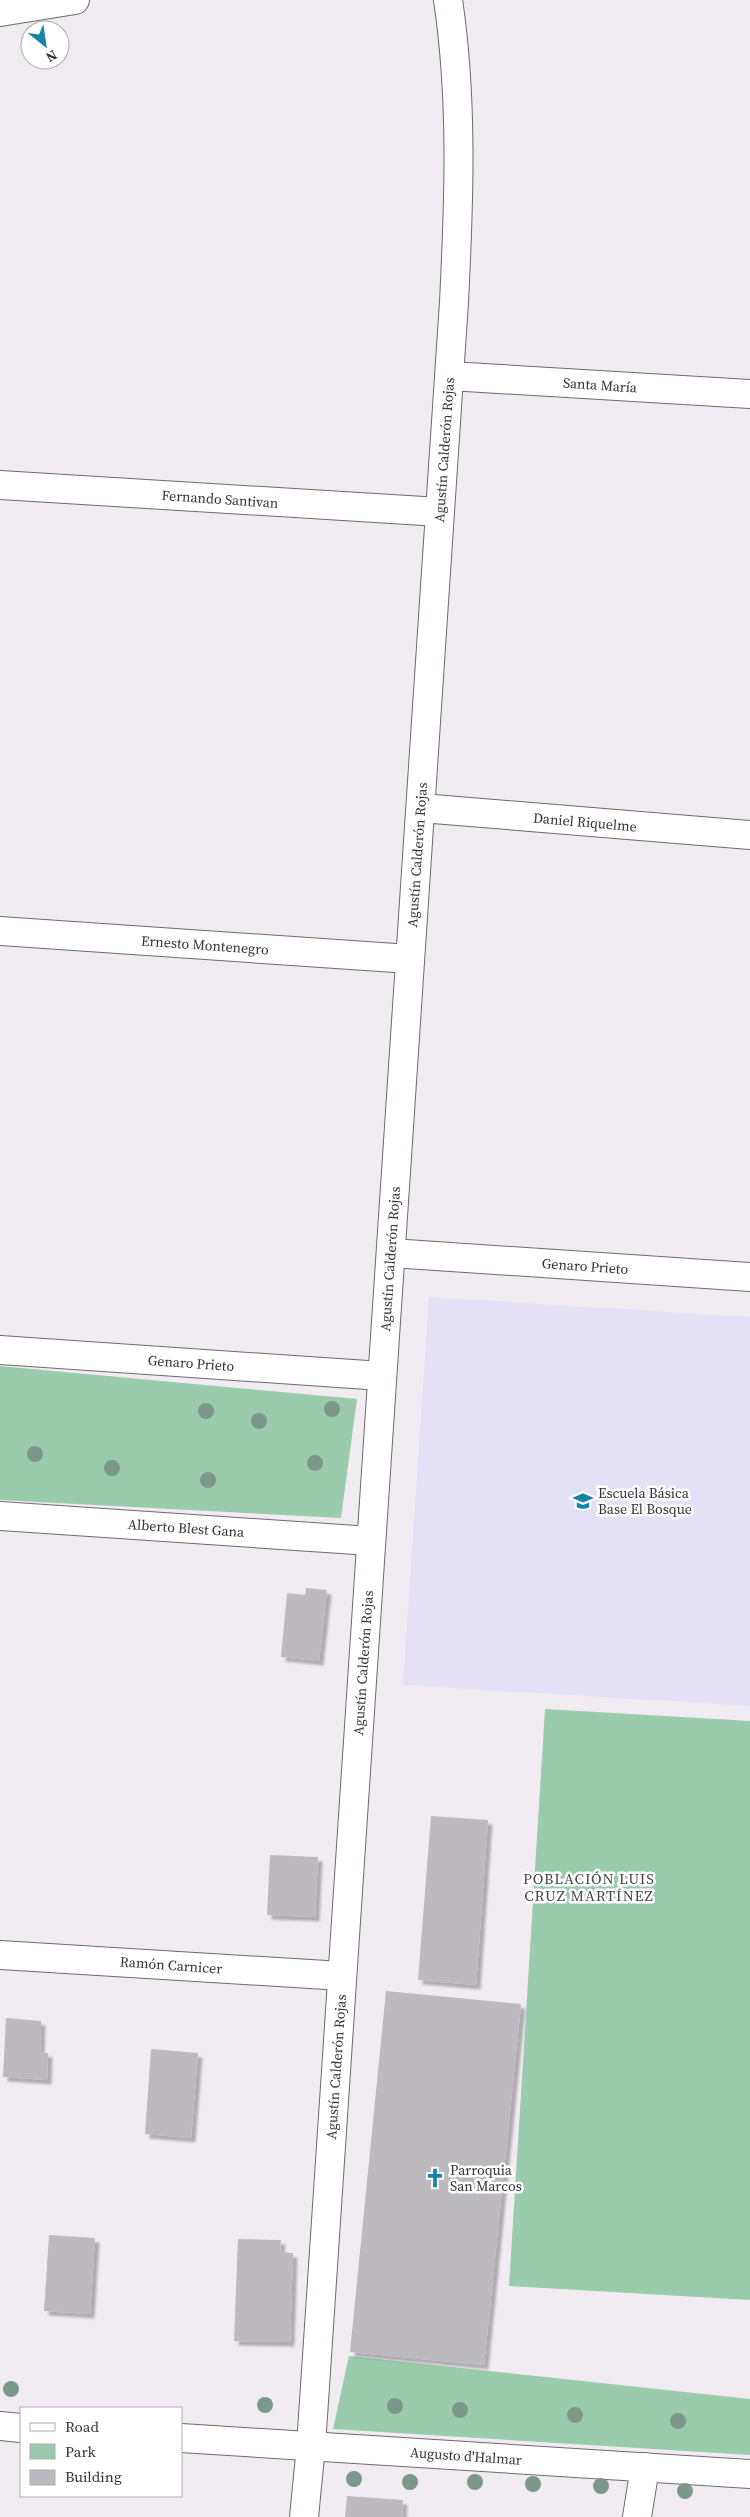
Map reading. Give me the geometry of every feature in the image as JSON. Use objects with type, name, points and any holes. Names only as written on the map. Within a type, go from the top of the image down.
[{"type":"street","points":[[0,12],[75,0]]},
{"type":"street","name":"Agustín Calderón Rojas","points":[[304,2517],[311,2446],[450,376],[458,212],[458,154],[457,96],[448,0]]},
{"type":"street","name":"Santa María","points":[[450,376],[750,394]]},
{"type":"street","name":"Fernando Santivan","points":[[0,485],[440,512]]},
{"type":"street","name":"Daniel Riquelme","points":[[421,808],[750,835]]},
{"type":"street","name":"Ernesto Montenegro","points":[[0,931],[410,959]]},
{"type":"street","name":"Genaro Prieto","points":[[390,1253],[750,1277]]},
{"type":"street","name":"Genaro Prieto","points":[[0,1350],[382,1376]]},
{"type":"street","name":"Alberto Blest Gana","points":[[0,1516],[371,1541]]},
{"type":"street","name":"Ramón Carnicer","points":[[0,1955],[342,1976]]},
{"type":"street","points":[[0,2426],[20,2428]]},
{"type":"street","name":"Augusto d'Halmar","points":[[182,2438],[750,2474]]},
{"type":"street","points":[[637,2517],[645,2467]]},
{"type":"shaded area","name":"Escuela Básica Base El Bosque","points":[[429,1297],[750,1317],[750,1706],[403,1685]]},
{"type":"green space","points":[[0,1366],[357,1399],[341,1518],[0,1500]]},
{"type":"green space","points":[[545,1709],[750,1721],[750,2300],[509,2286]]},
{"type":"green space","points":[[349,2356],[750,2399],[750,2455],[333,2429]]},
{"type":"building","points":[[306,1588],[327,1590],[319,1661],[281,1657],[287,1593],[305,1595]]},
{"type":"building","points":[[431,1816],[488,1820],[476,1985],[418,1980]]},
{"type":"building","points":[[270,1855],[318,1857],[315,1917],[267,1915]]},
{"type":"building","name":"Parroquia San Marcos","points":[[386,1991],[521,2004],[484,2365],[350,2352]]},
{"type":"building","points":[[6,2018],[41,2021],[40,2052],[48,2053],[47,2080],[3,2077]]},
{"type":"building","points":[[151,2049],[198,2053],[191,2138],[145,2134]]},
{"type":"building","points":[[49,2235],[95,2238],[90,2314],[44,2311]]},
{"type":"building","points":[[238,2239],[281,2240],[280,2252],[293,2253],[290,2342],[234,2341]]},
{"type":"building","points":[[347,2496],[403,2500],[402,2517],[345,2517]]},
{"type":"place","name":"Escuela Básica Base El Bosque","points":[[583,1501]]},
{"type":"place","name":"Parroquia San Marcos","points":[[435,2178]]},
{"type":"district","name":"POBLACIÓN LUIS CRUZ MARTÍNEZ","points":[[589,1888]]}]
